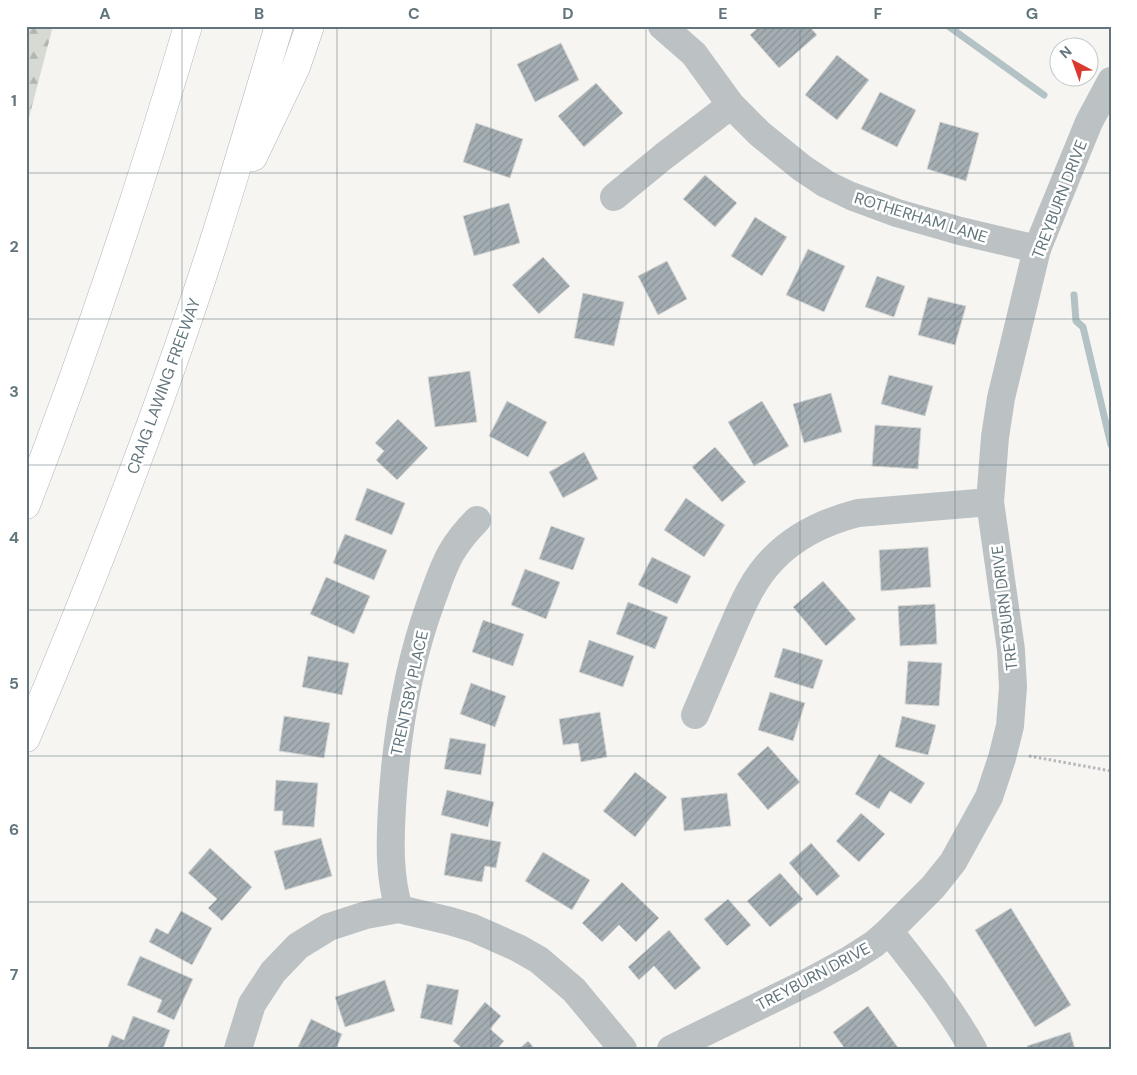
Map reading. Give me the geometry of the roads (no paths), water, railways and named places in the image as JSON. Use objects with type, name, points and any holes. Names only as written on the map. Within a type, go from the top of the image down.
[{"type":"highway","points":[[26,505],[65,404],[116,259],[188,26]]},
{"type":"highway","name":"CRAIG LAWING FREEWAY","points":[[26,738],[70,636],[156,410],[212,245],[279,26]]},
{"type":"highway","points":[[212,245],[296,67],[310,26]]},
{"type":"street","name":"ROTHERHAM LANE","points":[[662,26],[694,54],[731,105],[760,134],[802,168],[826,184],[851,196],[897,213],[960,231],[1037,249]]},
{"type":"street","name":"TREYBURN DRIVE","points":[[671,1049],[849,960],[874,944],[933,887],[953,862],[989,797],[1010,726],[1013,687],[1012,650],[990,502],[993,453],[1001,398],[1037,249],[1089,122],[1111,81]]},
{"type":"street","points":[[614,197],[731,105]]},
{"type":"street","points":[[695,715],[742,605],[753,585],[771,560],[787,546],[819,526],[840,517],[858,513],[990,502]]},
{"type":"street","name":"TRENTSBY PLACE","points":[[398,909],[393,892],[390,838],[395,760],[404,700],[424,620],[442,571],[463,535],[476,520]]},
{"type":"street","points":[[238,1049],[252,1004],[273,972],[298,946],[329,927],[366,915],[398,909],[473,928],[518,948],[539,960],[574,990],[623,1049]]},
{"type":"street","points":[[889,931],[926,977],[962,1028],[973,1049]]},
{"type":"waterway","points":[[948,26],[1044,95]]},
{"type":"waterway","points":[[1074,295],[1076,321],[1083,327],[1111,445]]}]
